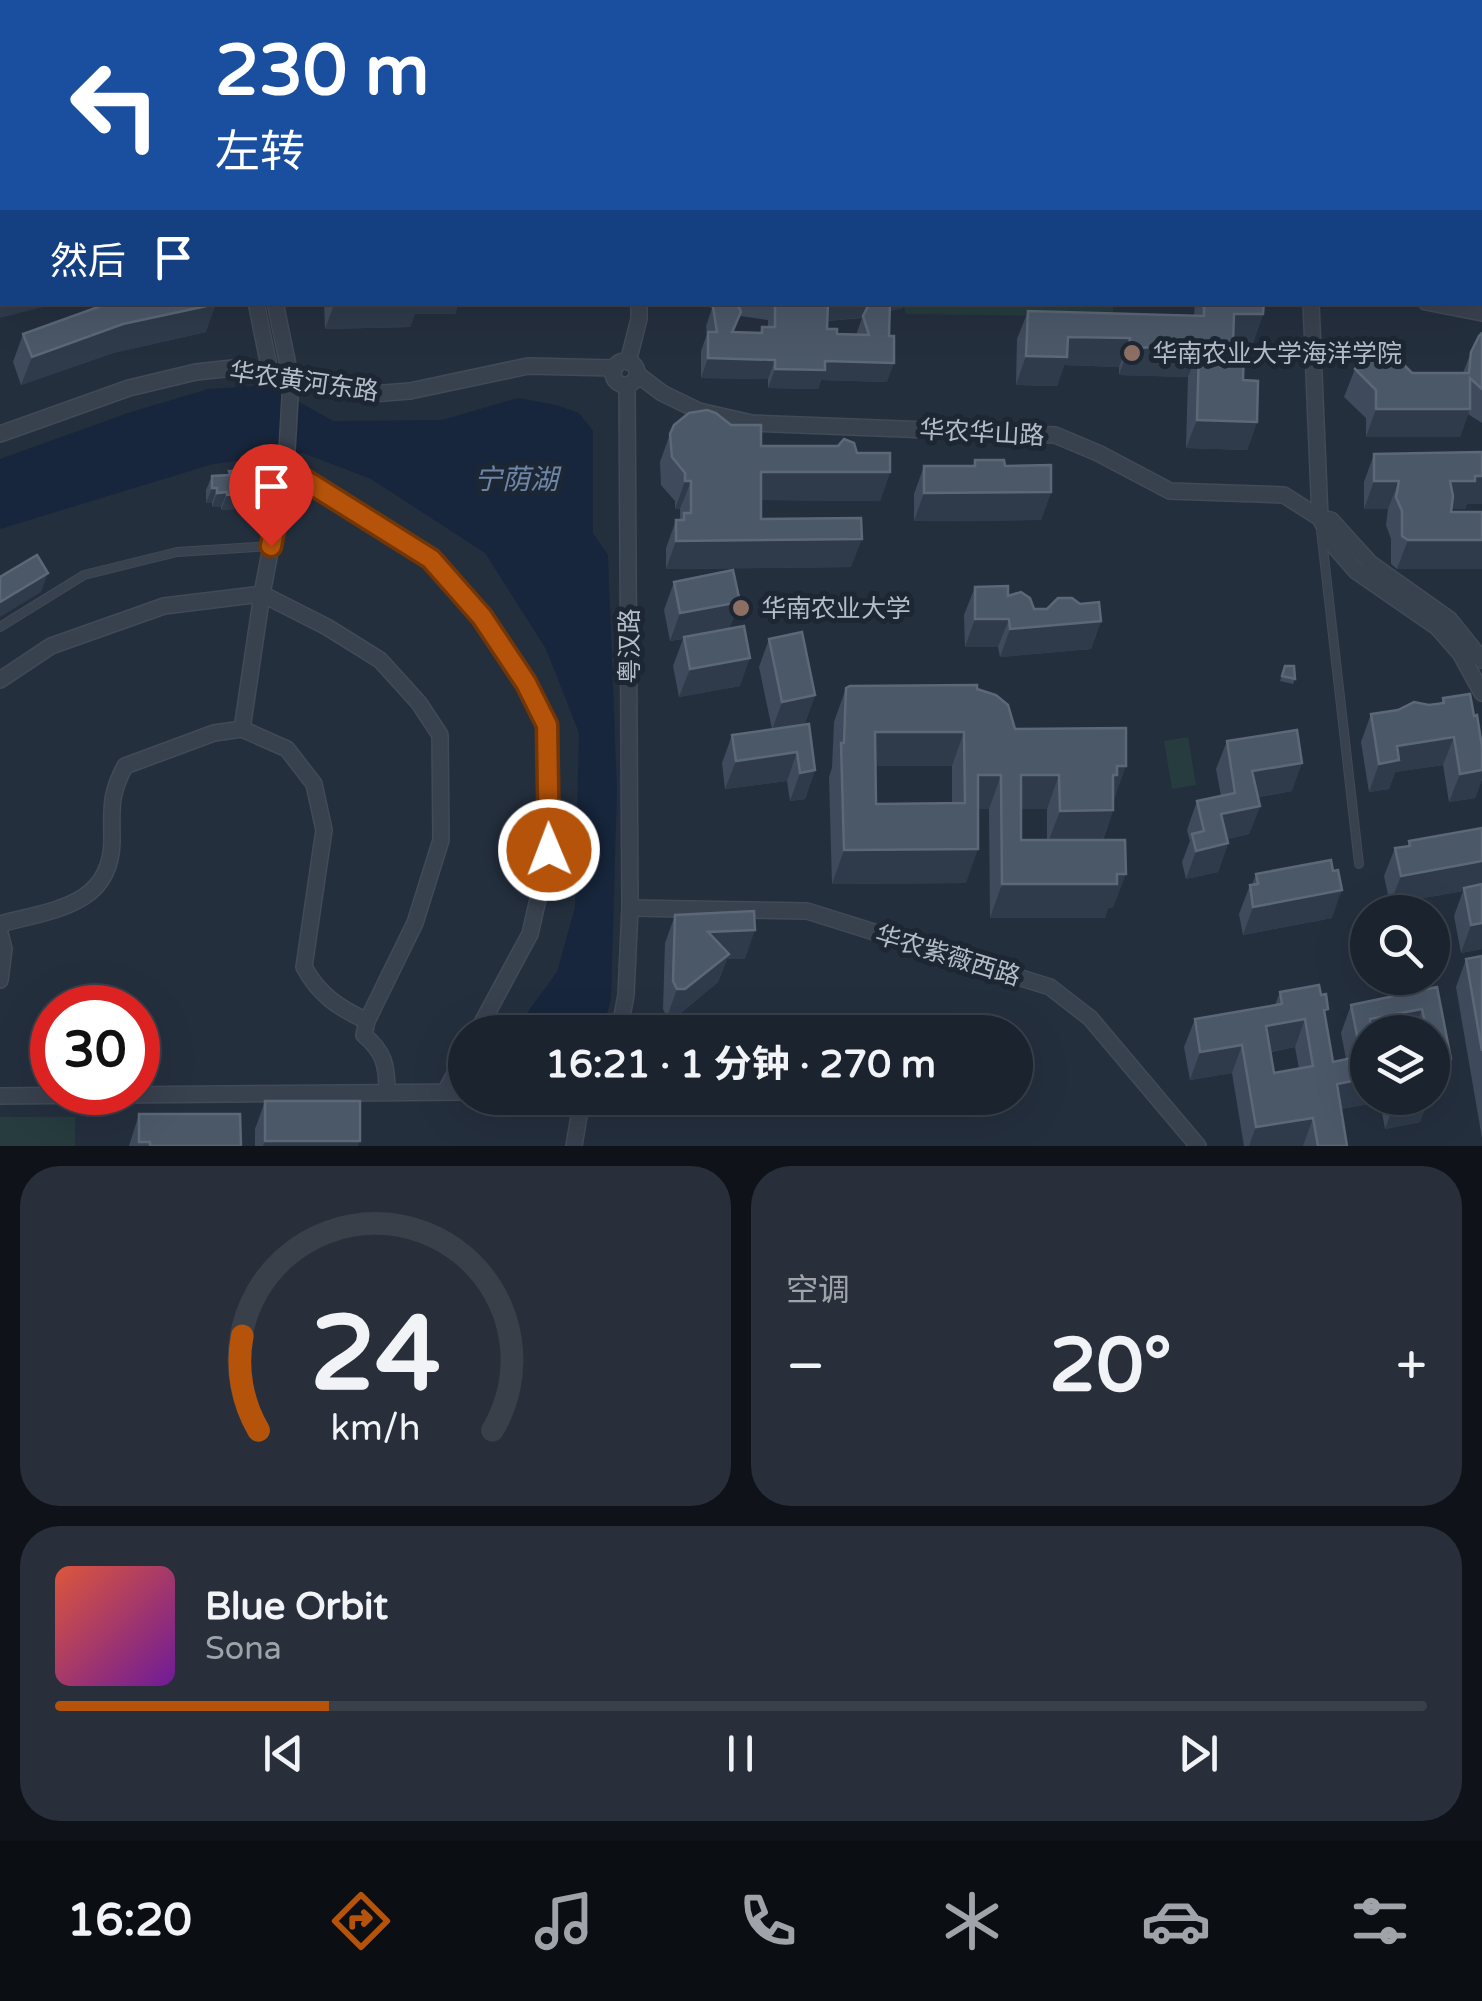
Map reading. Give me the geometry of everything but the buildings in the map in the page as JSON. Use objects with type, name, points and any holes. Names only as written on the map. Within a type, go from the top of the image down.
[{"type":"street","points":[[257,305],[270,371]]},
{"type":"street","points":[[242,729],[286,468],[291,380],[276,305]]},
{"type":"street","name":"粤汉路","points":[[623,1015],[630,908],[627,372],[638,305]]},
{"type":"street","points":[[1311,305],[1320,518]]},
{"type":"street","points":[[1440,305],[1482,314]]},
{"type":"street","name":"华农黄河东路","points":[[0,434],[129,388],[196,372],[233,368],[270,371],[291,380],[371,394],[410,391],[528,366],[627,372]]},
{"type":"street","name":"华农华山路","points":[[627,372],[699,411],[752,423],[1055,435],[1098,452],[1170,492],[1284,494],[1320,518],[1331,520],[1370,563],[1449,618],[1482,660]]},
{"type":"street","points":[[286,468],[431,559],[482,617],[526,683],[547,725],[549,850],[530,934],[486,1015]]},
{"type":"street","name":"华农华山路","points":[[1320,518],[1334,547],[1356,571],[1437,627],[1460,653],[1482,692]]},
{"type":"street","points":[[0,680],[51,646],[164,606],[262,594],[380,660],[420,703],[440,735],[441,840],[416,923],[366,1021],[364,1035],[380,1049],[387,1068],[386,1091]]},
{"type":"street","points":[[0,924],[72,904],[97,889],[111,865],[110,810],[114,788],[126,766],[214,733],[242,729],[286,749],[314,784],[324,830],[304,967],[315,988],[340,1008],[366,1021]]},
{"type":"street","name":"华农紫薇西路","points":[[630,908],[806,912],[1050,987],[1090,1018],[1198,1146]]},
{"type":"street","points":[[0,933],[4,949],[0,980]]},
{"type":"street","points":[[0,1096],[445,1092],[448,1086]]},
{"type":"street","points":[[574,1146],[579,1115]]},
{"type":"lane","points":[[1320,518],[1359,864]]},
{"type":"lane","points":[[0,627],[84,575],[177,552],[271,546]]},
{"type":"green space","points":[[904,305],[1113,305],[1113,317],[906,314]]},
{"type":"green space","points":[[1188,737],[1196,785],[1172,789],[1164,741]]},
{"type":"green space","points":[[0,1117],[75,1117],[75,1146],[0,1146]]},
{"type":"water","name":"宁荫湖","points":[[258,386],[278,390],[333,421],[442,420],[518,398],[579,413],[593,431],[593,533],[608,555],[617,790],[611,999],[607,1015],[527,1015],[557,972],[575,907],[579,733],[546,649],[485,553],[371,479],[303,453],[213,464],[0,529],[0,459],[208,389]]},
{"type":"place","name":"华南农业大学海洋学院","points":[[1132,353]]},
{"type":"place","name":"华南农业大学","points":[[741,608]]},
{"type":"route","points":[[271,546],[286,468],[431,559],[482,617],[526,683],[547,725],[549,850]]}]
